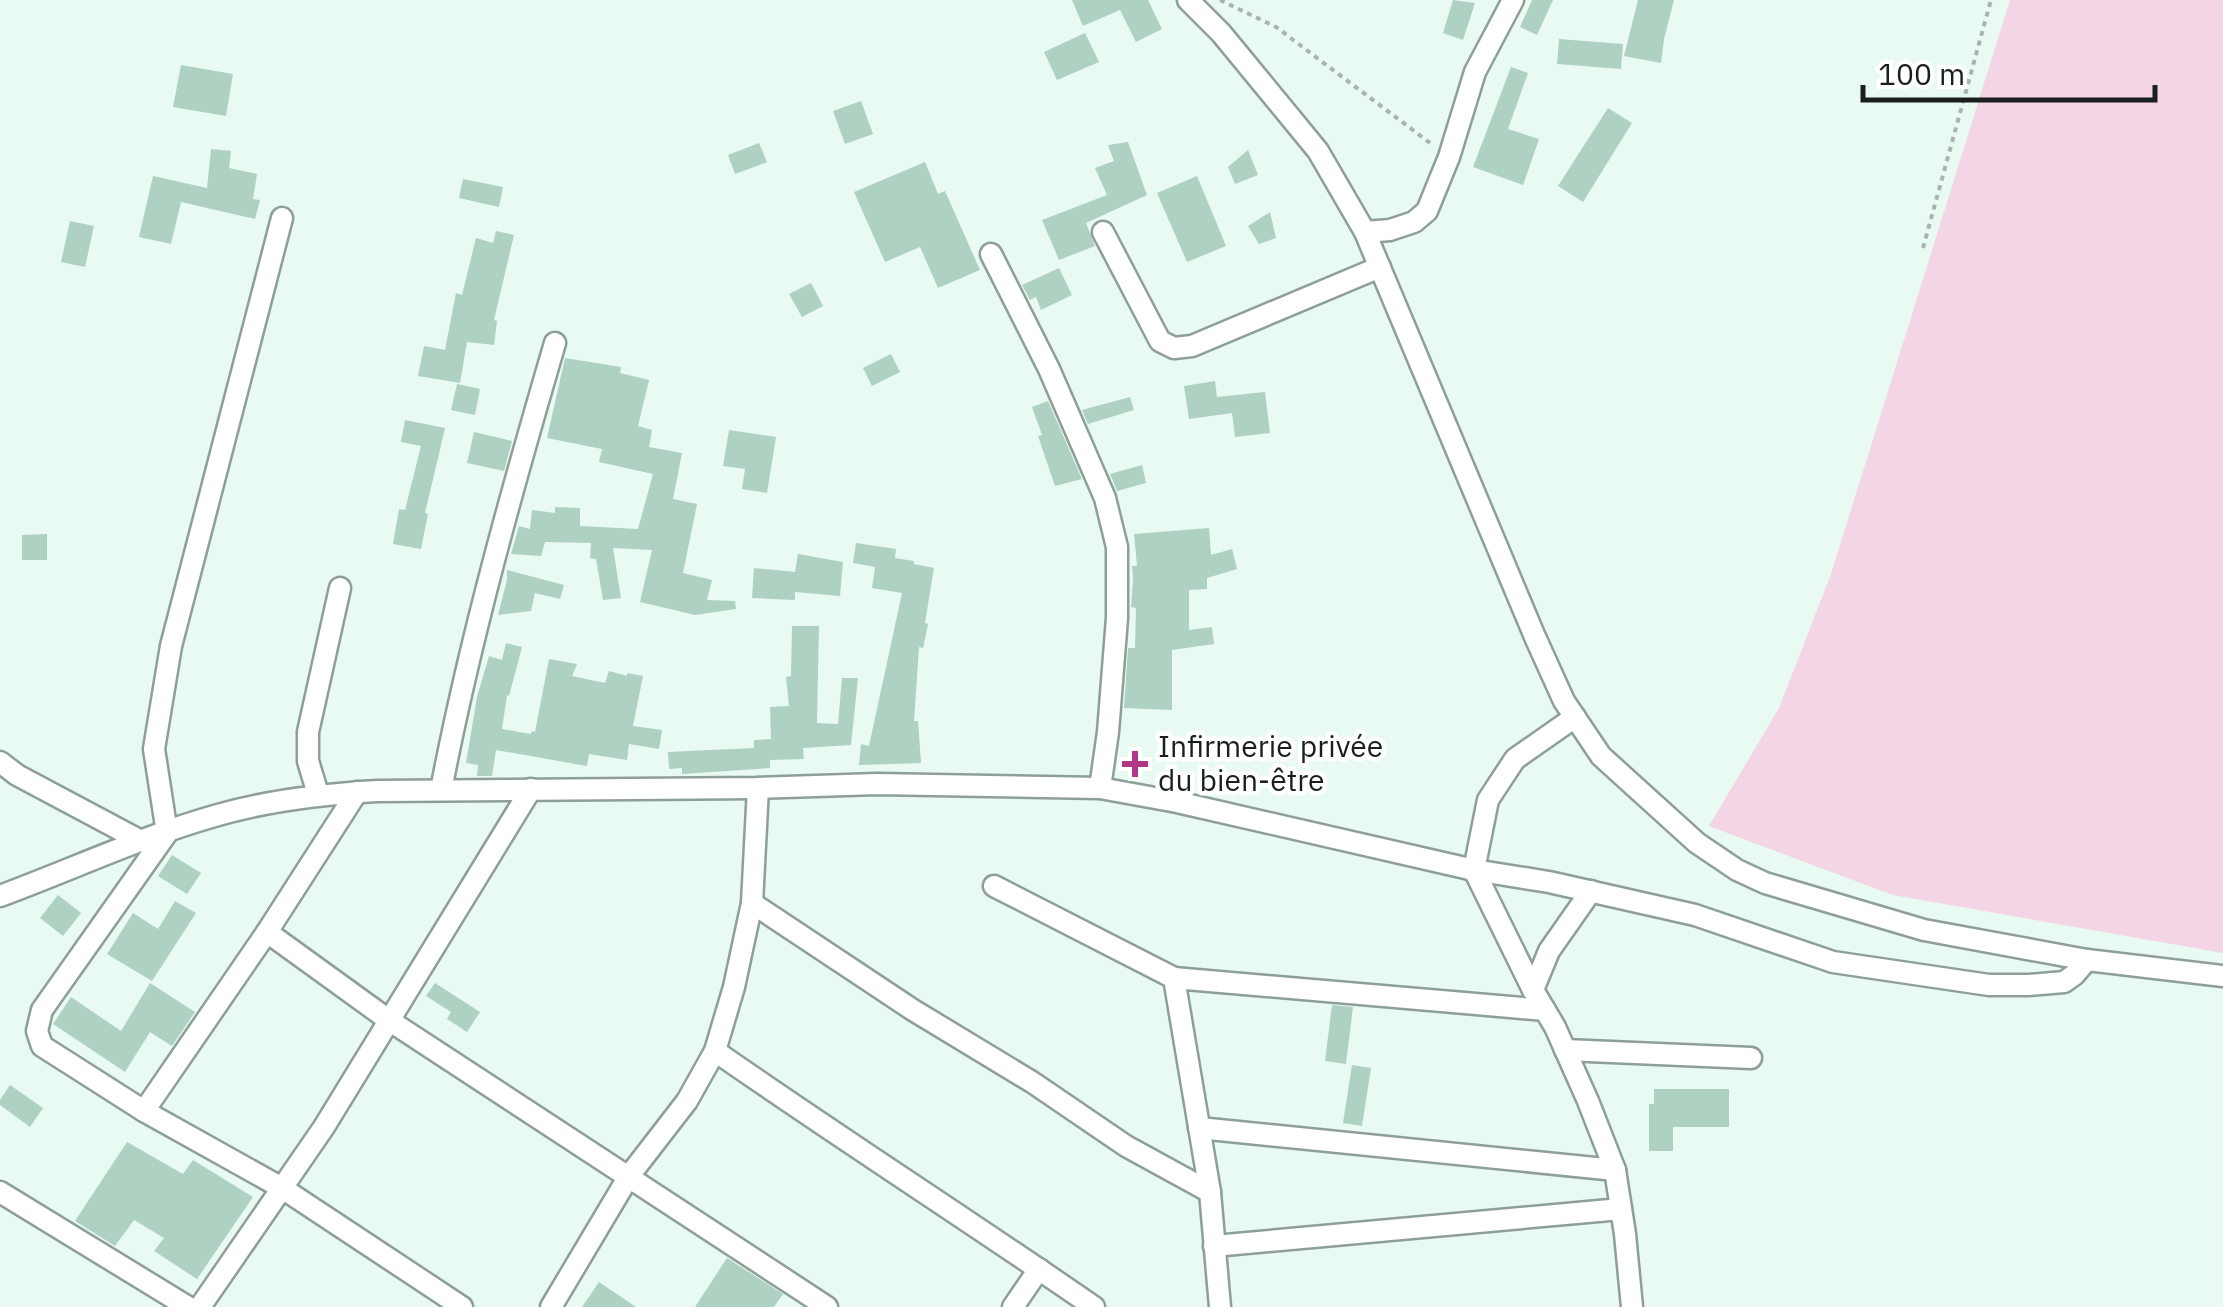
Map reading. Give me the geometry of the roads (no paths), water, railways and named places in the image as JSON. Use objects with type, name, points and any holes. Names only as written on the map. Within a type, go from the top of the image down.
[{"type":"street","points":[[1188,0],[1221,33],[1318,151],[1365,232],[1534,637],[1564,701],[1601,756],[1697,843],[1751,877],[1924,930],[2087,960],[2223,976]]},
{"type":"street","points":[[1365,232],[1390,230],[1414,222],[1427,211],[1476,72],[1513,0]]},
{"type":"street","points":[[282,218],[170,646],[154,749],[167,833],[42,1010],[37,1031],[42,1046],[144,1111],[282,1188],[462,1307]]},
{"type":"street","points":[[1103,232],[1160,341],[1174,348],[1192,346],[1380,266]]},
{"type":"street","points":[[991,254],[1050,370],[1106,498],[1117,547],[1118,618],[1100,788]]},
{"type":"street","points":[[441,790],[487,585],[555,343]]},
{"type":"street","points":[[318,794],[308,761],[308,732],[340,588]]},
{"type":"street","points":[[1575,717],[1515,758],[1488,800],[1474,870],[1565,1050],[1615,1170],[1632,1307]]},
{"type":"street","points":[[0,762],[16,775],[141,841]]},
{"type":"street","points":[[0,896],[218,815],[318,794],[894,784],[1100,788],[1695,915],[1833,962],[1989,985],[2064,982],[2087,960]]},
{"type":"street","points":[[552,1307],[630,1176],[686,1101],[715,1051],[752,903],[758,788]]},
{"type":"street","points":[[200,1307],[390,1021],[531,789]]},
{"type":"street","points":[[144,1111],[357,792]]},
{"type":"street","points":[[994,886],[1174,978],[1545,1010]]},
{"type":"street","points":[[1533,990],[1549,951],[1591,891]]},
{"type":"street","points":[[752,903],[1126,1146],[1210,1192]]},
{"type":"street","points":[[267,932],[390,1021],[826,1307]]},
{"type":"street","points":[[1174,978],[1210,1192],[1220,1307]]},
{"type":"street","points":[[1565,1050],[1752,1058]]},
{"type":"street","points":[[715,1051],[1094,1307]]},
{"type":"street","points":[[1199,1128],[1615,1170]]},
{"type":"street","points":[[0,1192],[188,1307]]},
{"type":"street","points":[[1214,1246],[1621,1209]]},
{"type":"street","points":[[1014,1307],[1039,1269]]},
{"type":"place","name":"Infirmerie privée du bien-être","points":[[1135,764]]}]
